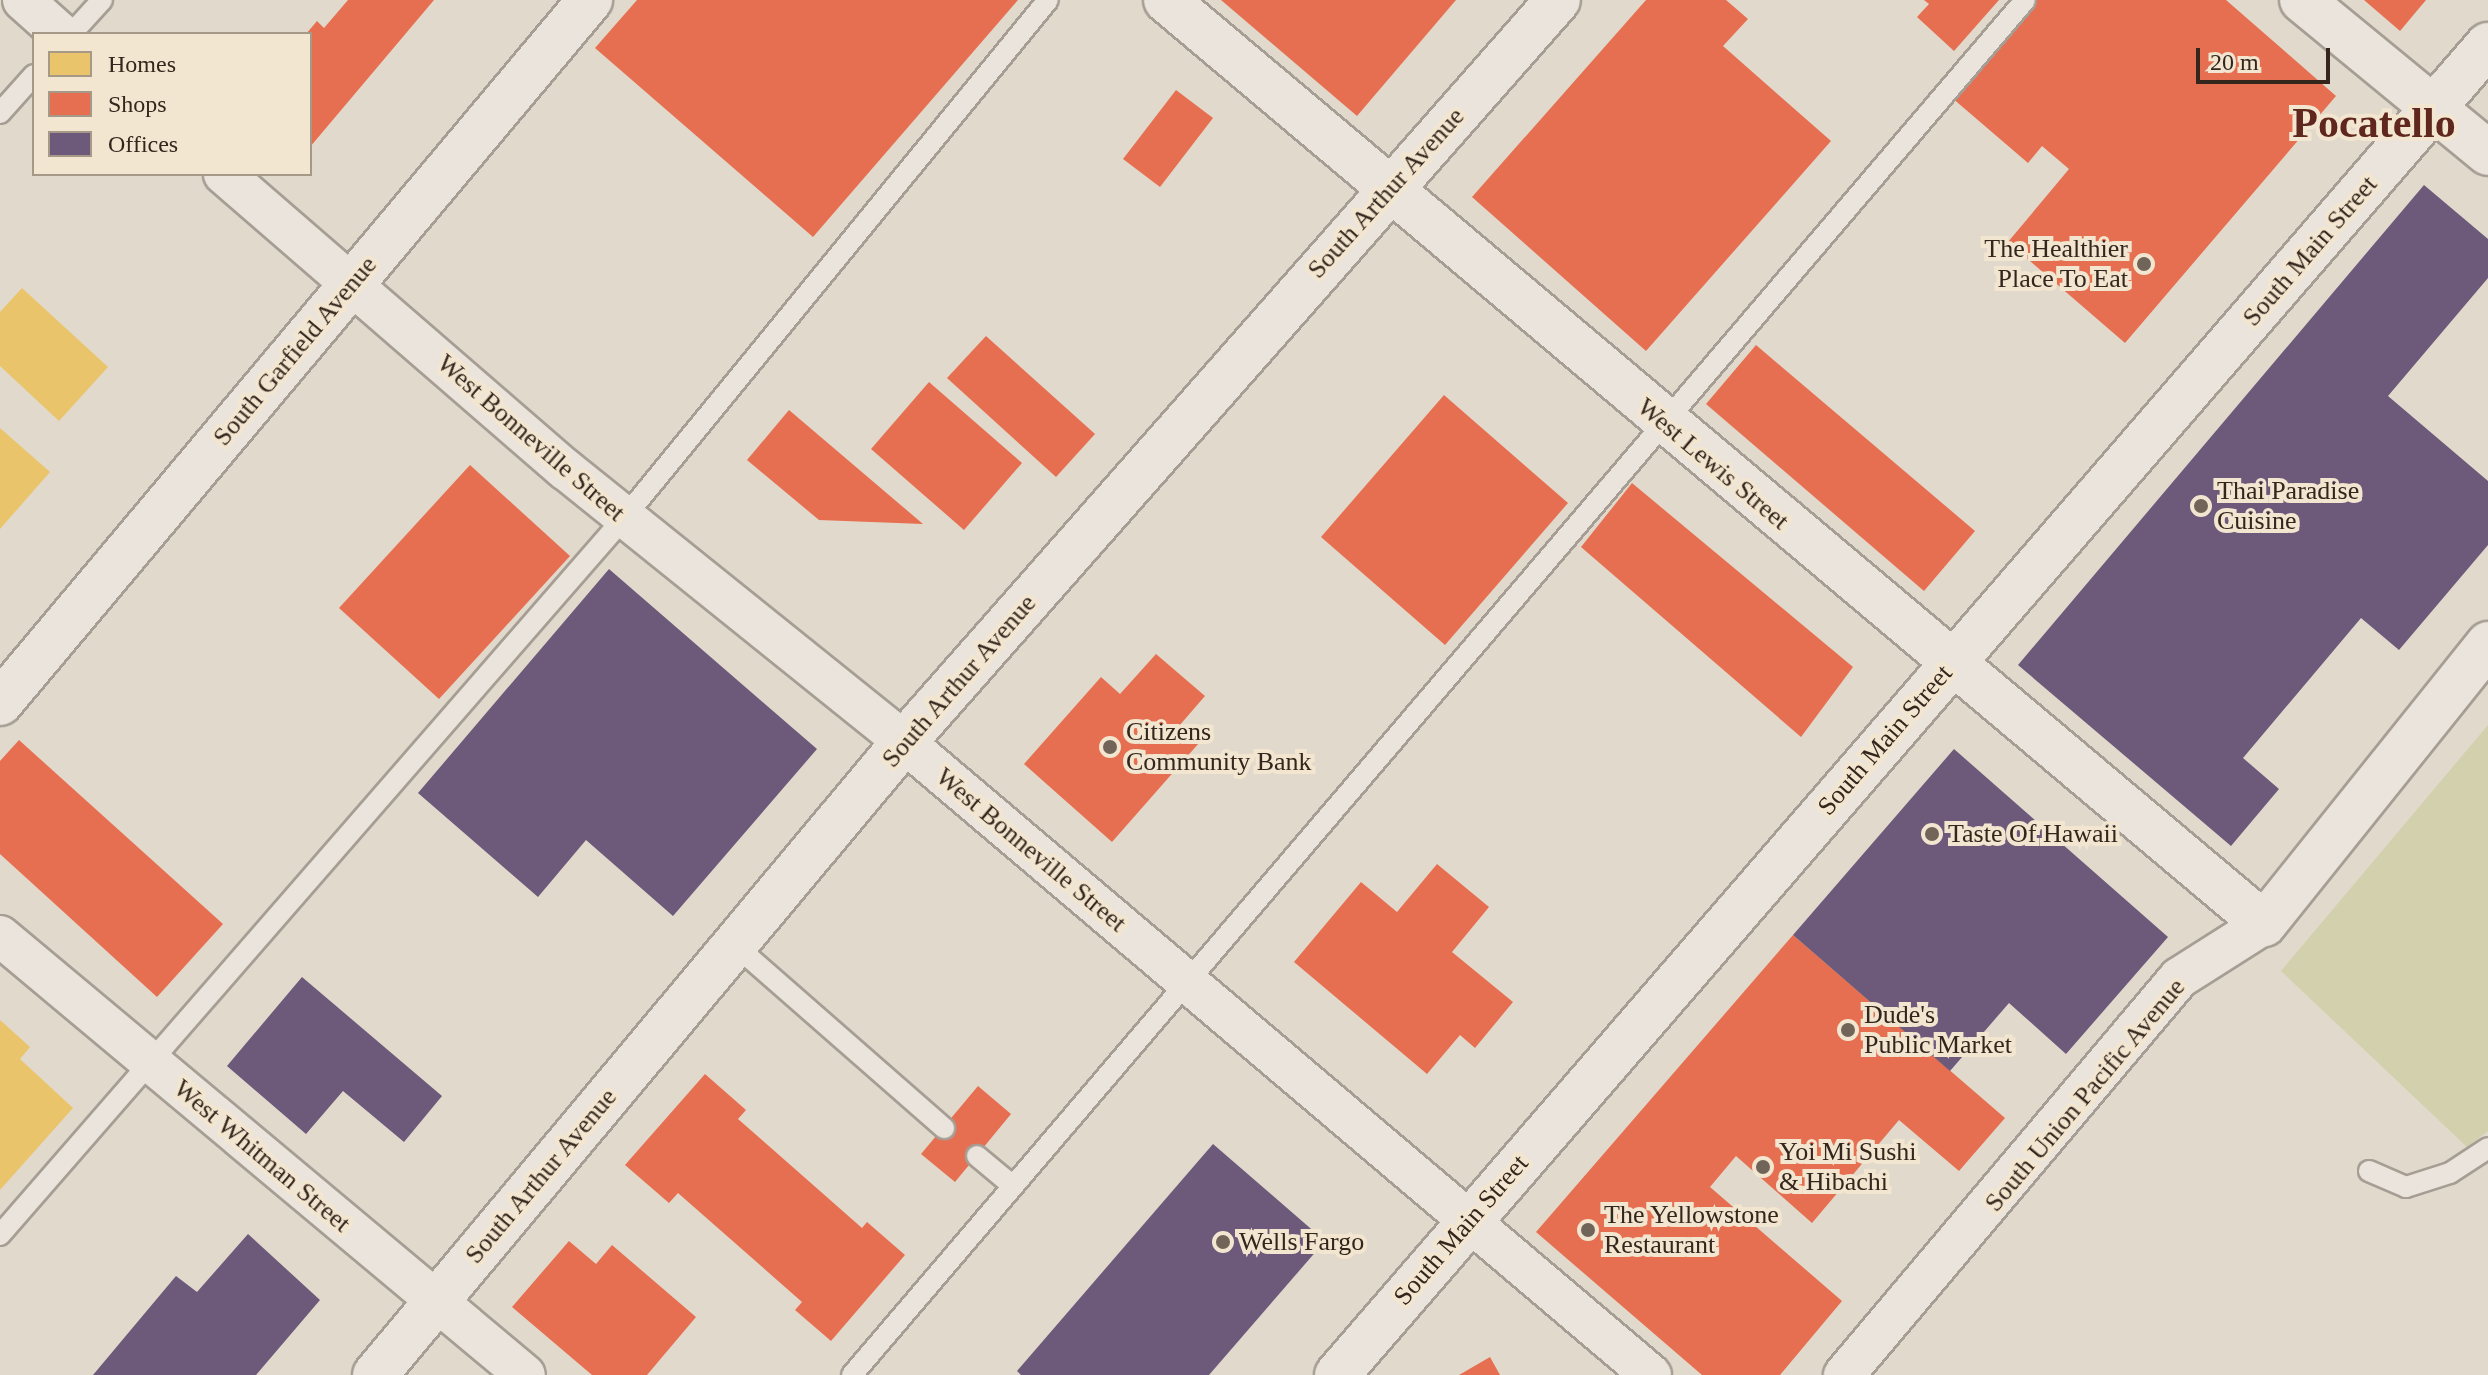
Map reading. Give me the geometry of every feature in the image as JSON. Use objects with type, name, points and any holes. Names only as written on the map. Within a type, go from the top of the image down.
[{"type":"main road","name":"South Garfield Avenue","points":[[0,703],[590,0]]},
{"type":"main road","name":"West Lewis Street","points":[[1166,0],[1664,423],[2264,924]]},
{"type":"main road","name":"South Arthur Avenue","points":[[375,1375],[904,742],[1388,189],[1558,0]]},
{"type":"main road","points":[[2302,0],[2488,153]]},
{"type":"main road","name":"South Main Street","points":[[1337,1375],[1467,1221],[2488,45]]},
{"type":"main road","name":"South Union Pacific Avenue","points":[[2264,924],[2488,644]]},
{"type":"street","points":[[23,0],[59,32]]},
{"type":"street","name":"West Bonneville Street","points":[[226,176],[624,518],[904,742],[1651,1375]]},
{"type":"street","name":"South Union Pacific Avenue","points":[[1844,1375],[2179,978],[2264,924]]},
{"type":"street","name":"West Whitman Street","points":[[0,936],[525,1375]]},
{"type":"lane","points":[[73,32],[102,0]]},
{"type":"lane","points":[[0,1235],[624,518],[1048,0]]},
{"type":"lane","points":[[852,1375],[2025,0]]},
{"type":"lane","points":[[0,113],[32,77]]},
{"type":"lane","points":[[735,945],[944,1128]]},
{"type":"lane","points":[[2369,1171],[2406,1187],[2450,1173],[2488,1148]]},
{"type":"lane","points":[[977,1156],[1013,1186]]},
{"type":"shaded area","points":[[2488,725],[2488,1131],[2467,1147],[2281,971]]},
{"type":"building: Homes","points":[[22,288],[108,367],[59,421],[0,366],[0,312]]},
{"type":"building: Homes","points":[[0,428],[50,472],[0,529]]},
{"type":"building: Homes","points":[[0,1020],[30,1047],[20,1059],[73,1108],[0,1190]]},
{"type":"building: Shops","points":[[348,0],[434,0],[312,145],[312,32],[308,32],[317,21],[324,28]]},
{"type":"building: Shops","points":[[637,0],[1018,0],[813,237],[595,48]]},
{"type":"building: Shops","points":[[1221,0],[1456,0],[1357,116]]},
{"type":"building: Shops","points":[[1646,0],[1726,0],[1748,19],[1723,46],[1831,141],[1646,351],[1472,197]]},
{"type":"building: Shops","points":[[1924,0],[1999,0],[1954,51],[1917,17],[1929,4]]},
{"type":"building: Shops","points":[[2035,0],[2226,0],[2336,96],[2125,343],[2008,242],[2069,169],[2042,146],[2028,163],[1951,97]]},
{"type":"building: Shops","points":[[2364,0],[2426,0],[2400,31]]},
{"type":"building: Shops","points":[[1176,90],[1213,118],[1160,187],[1123,159]]},
{"type":"building: Shops","points":[[986,336],[1095,434],[1056,477],[947,378]]},
{"type":"building: Shops","points":[[1756,345],[1975,531],[1924,591],[1706,404]]},
{"type":"building: Shops","points":[[929,382],[1022,463],[964,530],[871,449]]},
{"type":"building: Shops","points":[[1444,395],[1568,503],[1445,645],[1321,537]]},
{"type":"building: Shops","points":[[789,410],[923,524],[819,520],[747,460]]},
{"type":"building: Shops","points":[[470,465],[570,556],[439,699],[339,608]]},
{"type":"building: Shops","points":[[1632,483],[1853,667],[1801,737],[1581,547]]},
{"type":"building: Shops","points":[[1156,654],[1205,696],[1179,726],[1199,743],[1112,842],[1024,764],[1101,677],[1120,694]]},
{"type":"building: Shops","points":[[19,740],[223,924],[157,997],[0,854],[0,761]]},
{"type":"building: Shops","points":[[1437,864],[1489,907],[1452,952],[1513,1002],[1475,1048],[1460,1035],[1427,1074],[1294,962],[1361,882],[1397,912]]},
{"type":"building: Shops","points":[[1793,935],[2005,1118],[1959,1171],[1899,1120],[1812,1223],[1736,1156],[1710,1187],[1842,1301],[1780,1375],[1702,1375],[1536,1232]]},
{"type":"building: Shops","points":[[705,1074],[746,1110],[738,1119],[862,1228],[867,1222],[905,1255],[831,1341],[795,1310],[802,1302],[678,1193],[669,1203],[625,1165]]},
{"type":"building: Shops","points":[[978,1086],[1011,1114],[955,1182],[921,1154]]},
{"type":"building: Shops","points":[[569,1241],[596,1264],[612,1245],[696,1317],[647,1375],[592,1375],[512,1307]]},
{"type":"building: Shops","points":[[1490,1357],[1500,1375],[1459,1375]]},
{"type":"building: Offices","points":[[2424,185],[2488,239],[2488,278],[2388,396],[2488,481],[2488,545],[2399,650],[2361,618],[2243,758],[2279,789],[2231,846],[2018,665]]},
{"type":"building: Offices","points":[[609,569],[817,749],[673,916],[586,840],[538,897],[418,793]]},
{"type":"building: Offices","points":[[1954,749],[2168,937],[2066,1054],[2009,1003],[1950,1071],[1793,935]]},
{"type":"building: Offices","points":[[302,977],[442,1096],[404,1142],[343,1091],[306,1134],[227,1066]]},
{"type":"building: Offices","points":[[1213,1144],[1325,1241],[1209,1375],[1021,1375],[1017,1371]]},
{"type":"building: Offices","points":[[248,1234],[320,1300],[256,1375],[93,1375],[176,1276],[197,1292]]},
{"type":"place","name":"The Healthier Place To Eat","points":[[2144,264]]},
{"type":"place","name":"Thai Paradise Cuisine","points":[[2201,506]]},
{"type":"place","name":"Citizens Community Bank","points":[[1110,747]]},
{"type":"place","name":"Taste Of Hawaii","points":[[1932,834]]},
{"type":"place","name":"Dude's Public Market","points":[[1848,1030]]},
{"type":"place","name":"Yoi Mi Sushi & Hibachi","points":[[1763,1167]]},
{"type":"place","name":"The Yellowstone Restaurant","points":[[1588,1230]]},
{"type":"place","name":"Wells Fargo","points":[[1223,1242]]},
{"type":"district","name":"Pocatello","points":[[2374,123]]}]
